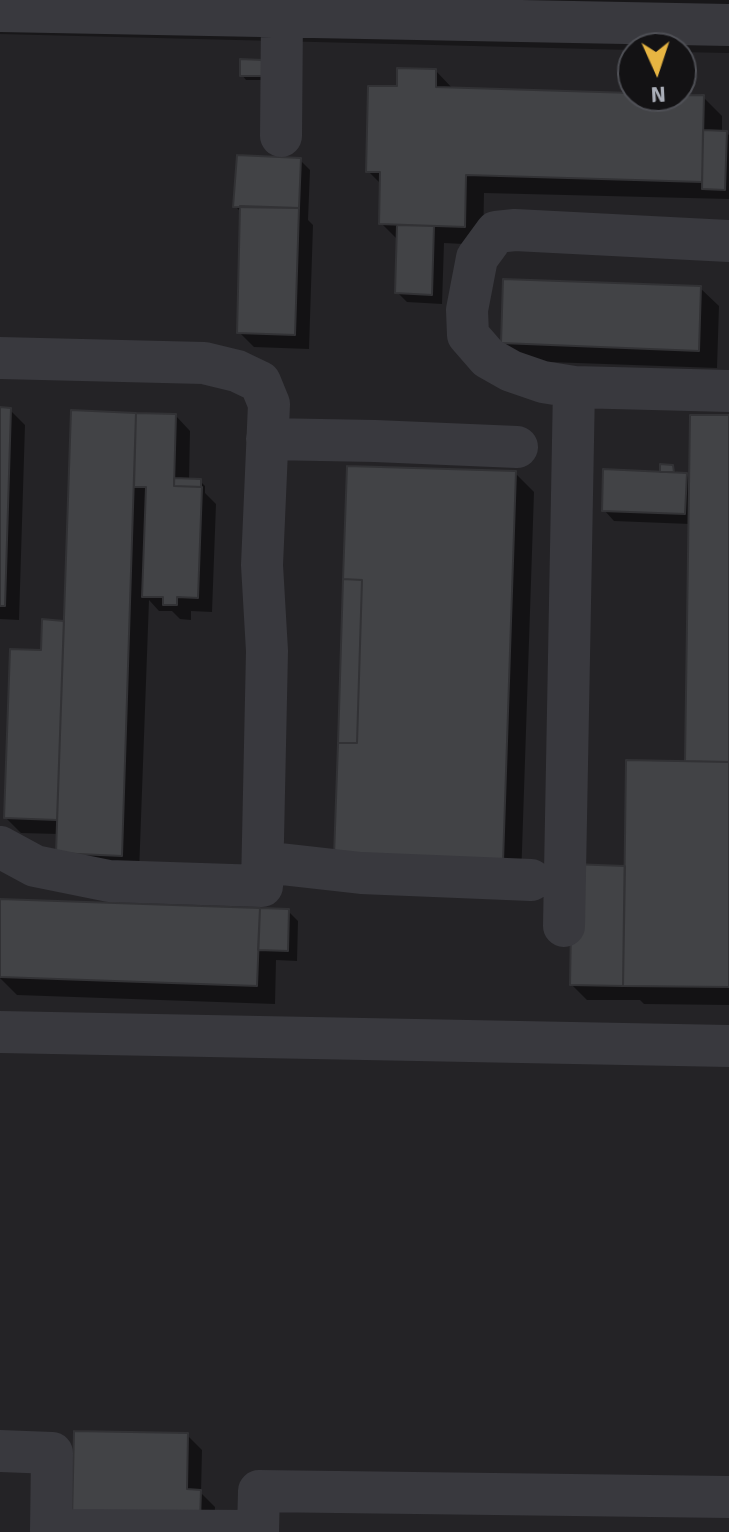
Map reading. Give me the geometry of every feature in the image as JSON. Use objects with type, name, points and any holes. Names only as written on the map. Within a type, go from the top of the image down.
[{"type":"street","points":[[0,11],[729,25]]},
{"type":"street","points":[[281,136],[282,16]]},
{"type":"street","points":[[729,241],[515,230],[496,232],[477,258],[467,310],[468,335],[488,358],[511,371],[543,382],[574,387],[729,391]]},
{"type":"street","points":[[0,358],[204,363],[237,371],[260,382],[269,404],[262,565],[267,651],[262,886],[109,881],[35,866],[0,847]]},
{"type":"street","points":[[564,926],[574,387]]},
{"type":"street","points":[[267,439],[517,447]]},
{"type":"street","points":[[263,862],[361,873],[531,880]]},
{"type":"street","points":[[0,1032],[729,1046]]},
{"type":"street","points":[[0,1451],[52,1453],[39,1531],[258,1531],[259,1491],[729,1497]]},
{"type":"shaded area","points":[[0,34],[617,50],[617,112],[697,112],[697,52],[729,53],[729,1532],[0,1532]]},
{"type":"building","points":[[240,59],[263,60],[262,76],[240,76]]},
{"type":"building","points":[[397,68],[436,69],[436,87],[617,93],[617,112],[697,112],[697,95],[704,95],[702,182],[466,175],[465,227],[379,224],[380,172],[366,172],[368,86],[397,86]]},
{"type":"building","points":[[703,130],[727,131],[725,190],[702,189]]},
{"type":"building","points":[[237,155],[301,158],[299,208],[233,207]]},
{"type":"building","points":[[240,206],[299,208],[295,335],[237,333]]},
{"type":"building","points":[[397,225],[434,226],[432,295],[395,293]]},
{"type":"building","points":[[503,279],[701,286],[699,351],[501,343]]},
{"type":"building","points":[[0,407],[11,408],[5,606],[0,606]]},
{"type":"building","points":[[71,410],[136,413],[122,856],[56,853]]},
{"type":"building","points":[[136,413],[176,414],[174,486],[202,487],[198,598],[177,597],[177,605],[163,605],[163,597],[142,597],[146,487],[134,487]]},
{"type":"building","points":[[690,415],[729,415],[729,762],[685,761]]},
{"type":"building","points":[[660,464],[673,465],[674,472],[660,472]]},
{"type":"building","points":[[347,466],[516,471],[503,862],[334,856],[338,743],[357,743],[362,580],[343,579]]},
{"type":"building","points":[[603,469],[687,473],[685,514],[602,511]]},
{"type":"building","points":[[174,478],[201,479],[201,487],[174,486]]},
{"type":"building","points":[[343,579],[362,580],[357,743],[338,743]]},
{"type":"building","points":[[42,619],[64,621],[57,820],[4,818],[10,649],[41,650]]},
{"type":"building","points":[[626,760],[729,762],[729,987],[623,986]]},
{"type":"building","points":[[572,864],[625,866],[623,986],[570,985]]},
{"type":"building","points":[[0,899],[260,908],[257,986],[0,977]]},
{"type":"building","points":[[260,908],[289,909],[288,951],[258,950]]},
{"type":"building","points":[[74,1431],[188,1433],[187,1489],[201,1490],[200,1521],[72,1519]]}]
